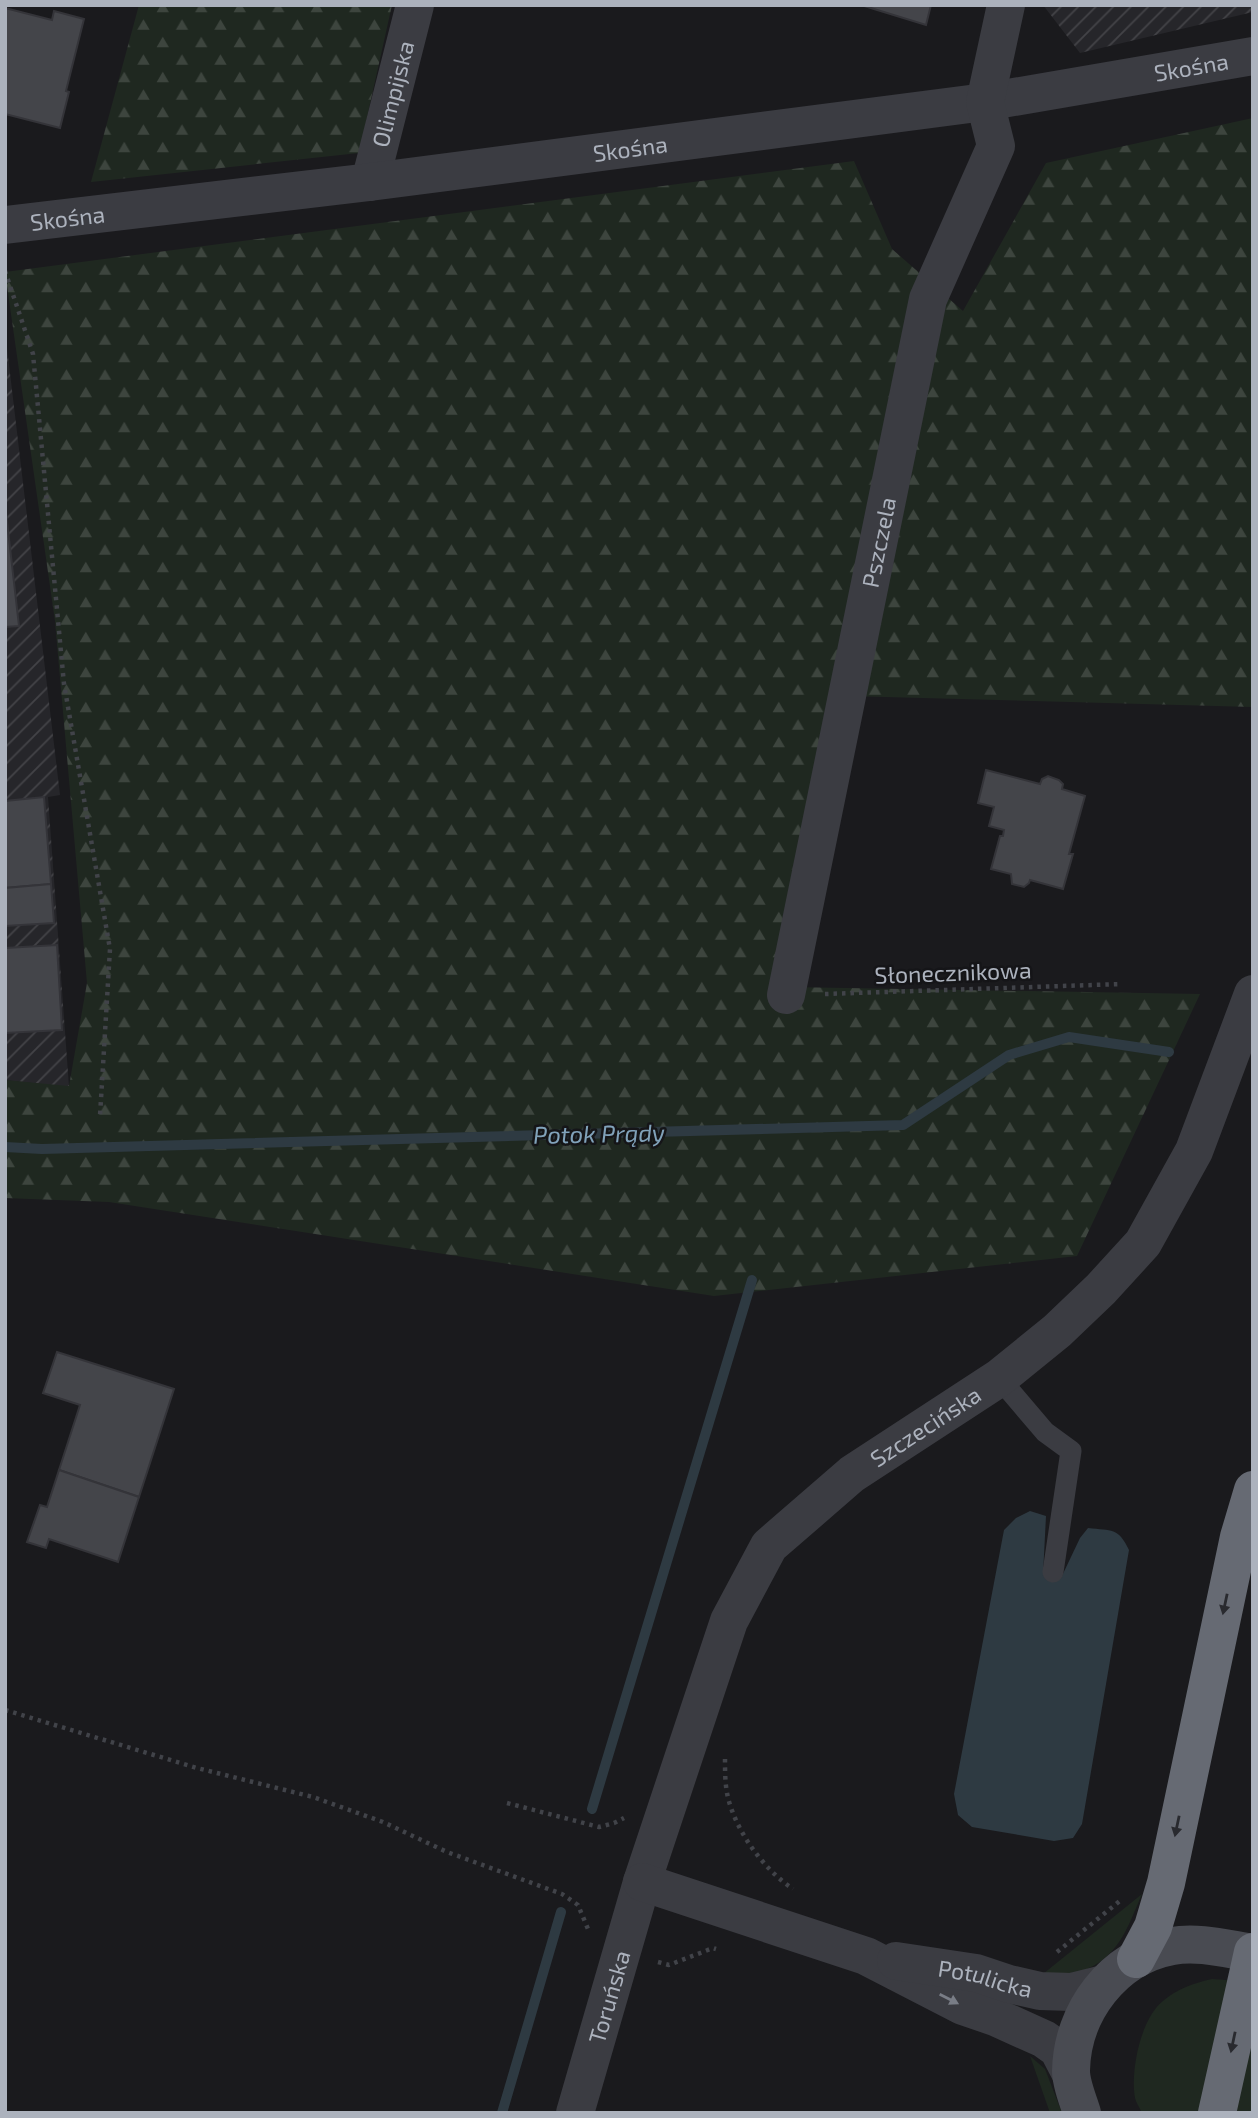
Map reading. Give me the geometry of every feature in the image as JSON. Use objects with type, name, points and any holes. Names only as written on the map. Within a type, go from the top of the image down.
[{"type":"highway","points":[[1136,1959],[1153,1927],[1166,1883],[1239,1537],[1253,1489]]},
{"type":"highway","points":[[1217,2113],[1253,1953]]},
{"type":"main road","points":[[1082,2113],[1071,2074],[1074,2046],[1084,2013],[1104,1984],[1136,1959],[1172,1946],[1212,1946],[1253,1953]]},
{"type":"street","name":"Olimpijska","points":[[370,182],[415,5]]},
{"type":"street","points":[[985,102],[1006,5]]},
{"type":"street","name":"Skośna","points":[[5,225],[370,182],[985,102],[1253,56]]},
{"type":"street","name":"Pszczela","points":[[786,995],[929,299],[996,146],[985,102]]},
{"type":"street","name":"Szczecińska","points":[[642,1882],[729,1621],[769,1546],[852,1474],[999,1378],[1057,1331],[1101,1289],[1143,1243],[1194,1151],[1253,994]]},
{"type":"street","name":"Toruńska","points":[[575,2113],[642,1882]]},
{"type":"street","name":"Potulicka","points":[[642,1882],[866,1956],[963,2006],[1044,2039],[1058,2049],[1071,2074]]},
{"type":"street","name":"Potulicka","points":[[866,1956],[976,1973],[1040,1991],[1072,1992],[1104,1984]]},
{"type":"lane","points":[[999,1378],[1045,1432],[1072,1451],[1052,1572]]},
{"type":"path","points":[[5,271],[33,354],[64,684],[110,949],[100,1116]]},
{"type":"path","name":"Słonecznikowa","points":[[786,995],[1122,984]]},
{"type":"path","points":[[5,1710],[197,1768],[313,1797],[383,1822],[447,1852],[562,1894],[578,1905],[589,1929],[590,1947],[669,1965],[713,1948],[724,1951]]},
{"type":"path","points":[[726,1747],[724,1759],[727,1795],[741,1830],[760,1858],[793,1889]]},
{"type":"path","points":[[507,1802],[599,1827],[628,1816]]},
{"type":"path","points":[[1051,1957],[1128,1894]]},
{"type":"shaded area","points":[[1043,5],[1253,5],[1253,12],[1080,53]]},
{"type":"shaded area","points":[[5,331],[60,795],[48,797],[69,1087],[5,1080]]},
{"type":"shaded area","points":[[1030,1511],[1046,1516],[1043,1575],[1061,1578],[1080,1538],[1088,1528],[1113,1531],[1121,1537],[1129,1550],[1082,1824],[1073,1838],[1054,1841],[972,1827],[958,1815],[954,1794],[1004,1530],[1016,1518]]},
{"type":"green space","points":[[139,5],[392,5],[359,153],[91,182]]},
{"type":"green space","points":[[1253,118],[1253,707],[848,696],[788,987],[1200,994],[1077,1256],[714,1296],[109,1202],[5,1198],[5,1080],[69,1086],[87,983],[55,621],[5,272],[854,161],[892,249],[963,311],[1046,163]]},
{"type":"green space","points":[[1142,1894],[1121,1940],[1105,1958],[1077,1973],[1038,1978]]},
{"type":"green space","points":[[1212,1979],[1253,1982],[1253,2113],[1142,2113],[1135,2098],[1134,2074],[1139,2046],[1149,2020],[1155,2009],[1174,1993]]},
{"type":"green space","points":[[1030,2056],[1045,2069],[1062,2113],[1050,2113]]},
{"type":"building","points":[[861,5],[931,5],[926,25]]},
{"type":"building","points":[[5,8],[52,20],[54,11],[84,19],[60,128],[5,114]]},
{"type":"building","points":[[5,504],[19,626],[5,627]]},
{"type":"building","points":[[986,770],[1040,784],[1042,779],[1048,776],[1059,780],[1063,784],[1062,789],[1085,796],[1069,854],[1073,854],[1063,889],[1030,880],[1024,887],[1012,884],[1011,874],[991,869],[1004,830],[989,826],[994,807],[978,803]]},
{"type":"building","points":[[44,797],[51,884],[5,888],[5,801]]},
{"type":"building","points":[[51,884],[54,923],[5,926],[5,888]]},
{"type":"building","points":[[57,945],[62,1030],[5,1033],[5,948]]},
{"type":"building","points":[[57,1352],[174,1389],[139,1497],[59,1470],[80,1405],[43,1393]]},
{"type":"building","points":[[59,1470],[139,1497],[118,1562],[49,1539],[46,1548],[27,1542],[40,1505],[47,1507]]},
{"type":"waterway","name":"Potok Prądy","points":[[5,1147],[42,1149],[903,1125],[1009,1055],[1069,1037],[1169,1052]]},
{"type":"waterway","points":[[592,1809],[752,1280]]},
{"type":"waterway","points":[[502,2113],[561,1912]]}]
